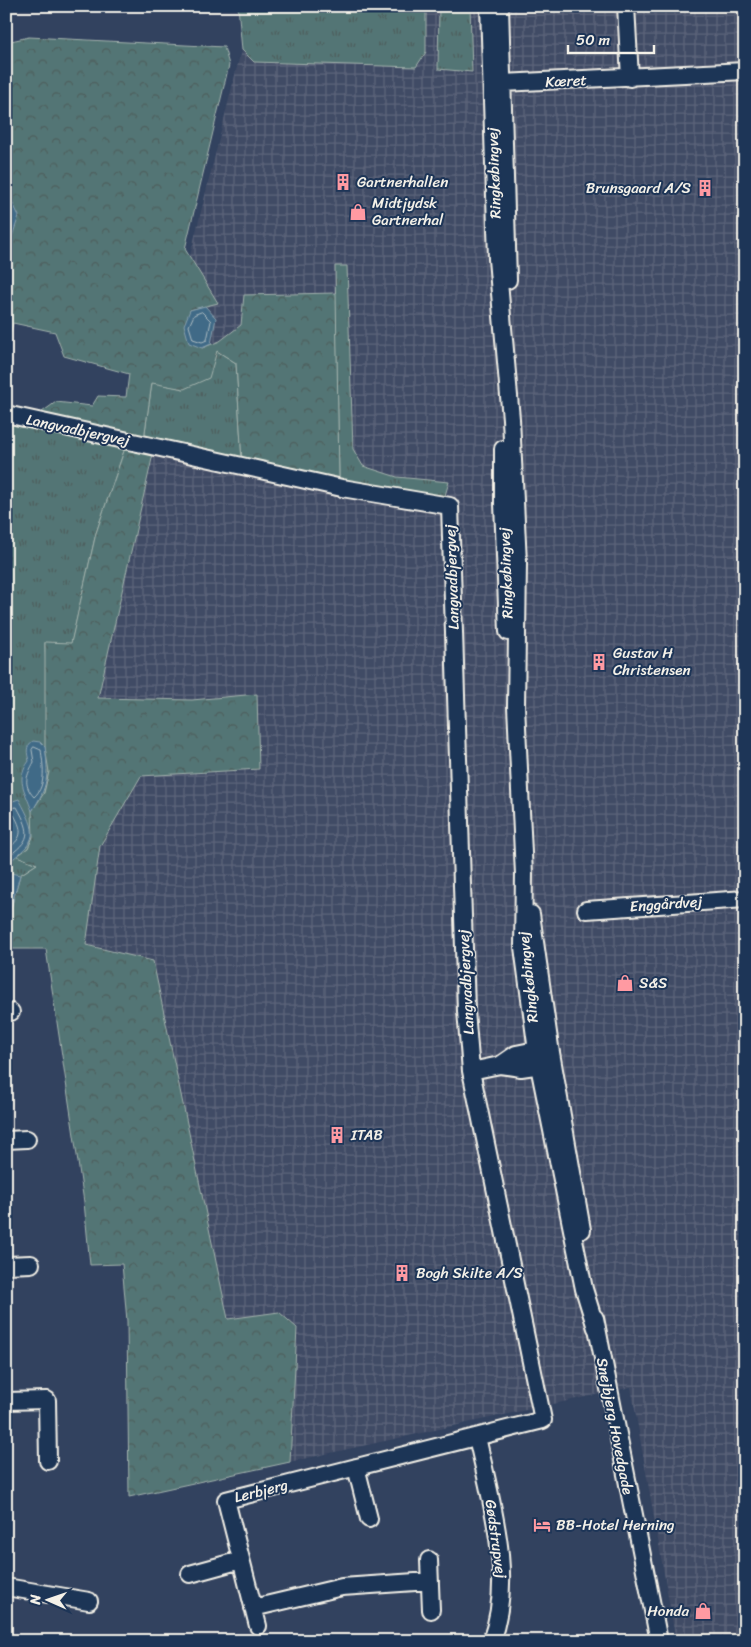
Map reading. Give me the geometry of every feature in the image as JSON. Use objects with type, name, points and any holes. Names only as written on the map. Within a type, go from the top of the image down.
[{"type":"street","name":"Ringkøbingvej","points":[[489,6],[496,259],[505,340]]},
{"type":"street","name":"Ringkøbingvej","points":[[500,6],[508,273],[505,340],[506,380],[515,474],[518,563],[516,706],[524,874],[523,947],[540,1056]]},
{"type":"street","points":[[626,6],[630,78]]},
{"type":"street","name":"Kæret","points":[[503,84],[745,71]]},
{"type":"street","name":"Langvadbjergvej","points":[[6,414],[342,488],[450,506],[466,1011],[471,1070],[544,1420],[477,1437]]},
{"type":"street","name":"Ringkøbingvej","points":[[524,874],[536,943],[540,1056]]},
{"type":"street","name":"Enggårdvej","points":[[586,910],[745,899]]},
{"type":"street","points":[[471,1070],[500,1065],[516,1054],[540,1056]]},
{"type":"street","name":"Snejbjerg Hovedgade","points":[[540,1056],[584,1289],[596,1328],[659,1641]]},
{"type":"street","points":[[6,1140],[26,1139]]},
{"type":"street","points":[[6,1265],[31,1264]]},
{"type":"street","points":[[6,1401],[47,1400],[48,1461]]},
{"type":"street","name":"Lerbjerg","points":[[258,1626],[226,1500],[477,1437]]},
{"type":"street","name":"Gødstrupvej","points":[[477,1437],[502,1566],[502,1598],[491,1641]]},
{"type":"street","points":[[356,1467],[369,1519]]},
{"type":"street","points":[[190,1574],[242,1560]]},
{"type":"street","points":[[428,1560],[431,1610]]},
{"type":"street","points":[[253,1608],[342,1587],[430,1581]]},
{"type":"street","points":[[6,1587],[89,1601]]},
{"type":"shaded area","points":[[244,6],[745,6],[745,1641],[676,1641],[631,1387],[129,1497],[127,1321],[118,1217],[75,946],[98,698],[153,454],[185,276],[243,43]]},
{"type":"green space","points":[[238,6],[426,6],[426,52],[416,67],[254,62],[242,50]]},
{"type":"green space","points":[[439,6],[470,6],[472,72],[438,69]]},
{"type":"green space","points":[[29,37],[224,47],[229,65],[185,249],[218,303],[190,310],[202,348],[220,341],[241,325],[244,295],[336,293],[339,478],[242,461],[236,363],[217,351],[209,378],[184,389],[152,383],[144,439],[35,417],[56,402],[92,406],[98,396],[126,397],[129,374],[64,356],[55,332],[13,323],[6,351],[6,254],[18,216],[6,189],[6,58],[11,41]]},
{"type":"green space","points":[[335,266],[347,266],[353,449],[363,466],[397,477],[449,482],[443,502],[347,485],[339,478]]},
{"type":"green space","points":[[217,351],[236,363],[242,461],[144,439],[152,382],[184,389]]},
{"type":"green space","points":[[6,417],[125,448],[96,533],[71,644],[45,643],[49,772],[33,837],[28,848],[18,856],[37,864],[20,875],[6,926]]},
{"type":"green space","points":[[125,448],[153,454],[98,698],[192,700],[257,694],[259,769],[141,776],[100,846],[86,945],[153,961],[228,1319],[279,1312],[297,1328],[290,1462],[129,1497],[127,1321],[122,1264],[90,1265],[84,1202],[46,949],[6,949],[6,926],[20,875],[37,864],[17,856],[28,848],[33,837],[32,811],[44,793],[49,772],[45,747],[45,642],[71,643],[96,533]]},
{"type":"water","points":[[6,189],[19,216],[6,254]]},
{"type":"water","points":[[205,306],[216,318],[211,344],[202,348],[189,343],[184,325],[190,310]]},
{"type":"water","points":[[33,741],[40,742],[45,747],[47,773],[44,788],[32,811],[22,780],[29,761],[28,747]]},
{"type":"water","points":[[19,799],[30,821],[32,836],[25,849],[6,864],[7,803]]},
{"type":"water","points":[[6,872],[20,875],[6,926]]},
{"type":"place","name":"Gartnerhallen","points":[[343,182]]},
{"type":"place","name":"Brunsgaard A/S","points":[[705,188]]},
{"type":"place","name":"Midtjydsk Gartnerhal","points":[[358,212]]},
{"type":"place","name":"Gustav H Christensen","points":[[599,662]]},
{"type":"place","name":"S&S","points":[[625,983]]},
{"type":"place","name":"ITAB","points":[[337,1135]]},
{"type":"place","name":"Bogh Skilte A/S","points":[[402,1273]]},
{"type":"place","name":"BB-Hotel Herning","points":[[542,1525]]},
{"type":"place","name":"Honda","points":[[703,1611]]}]
